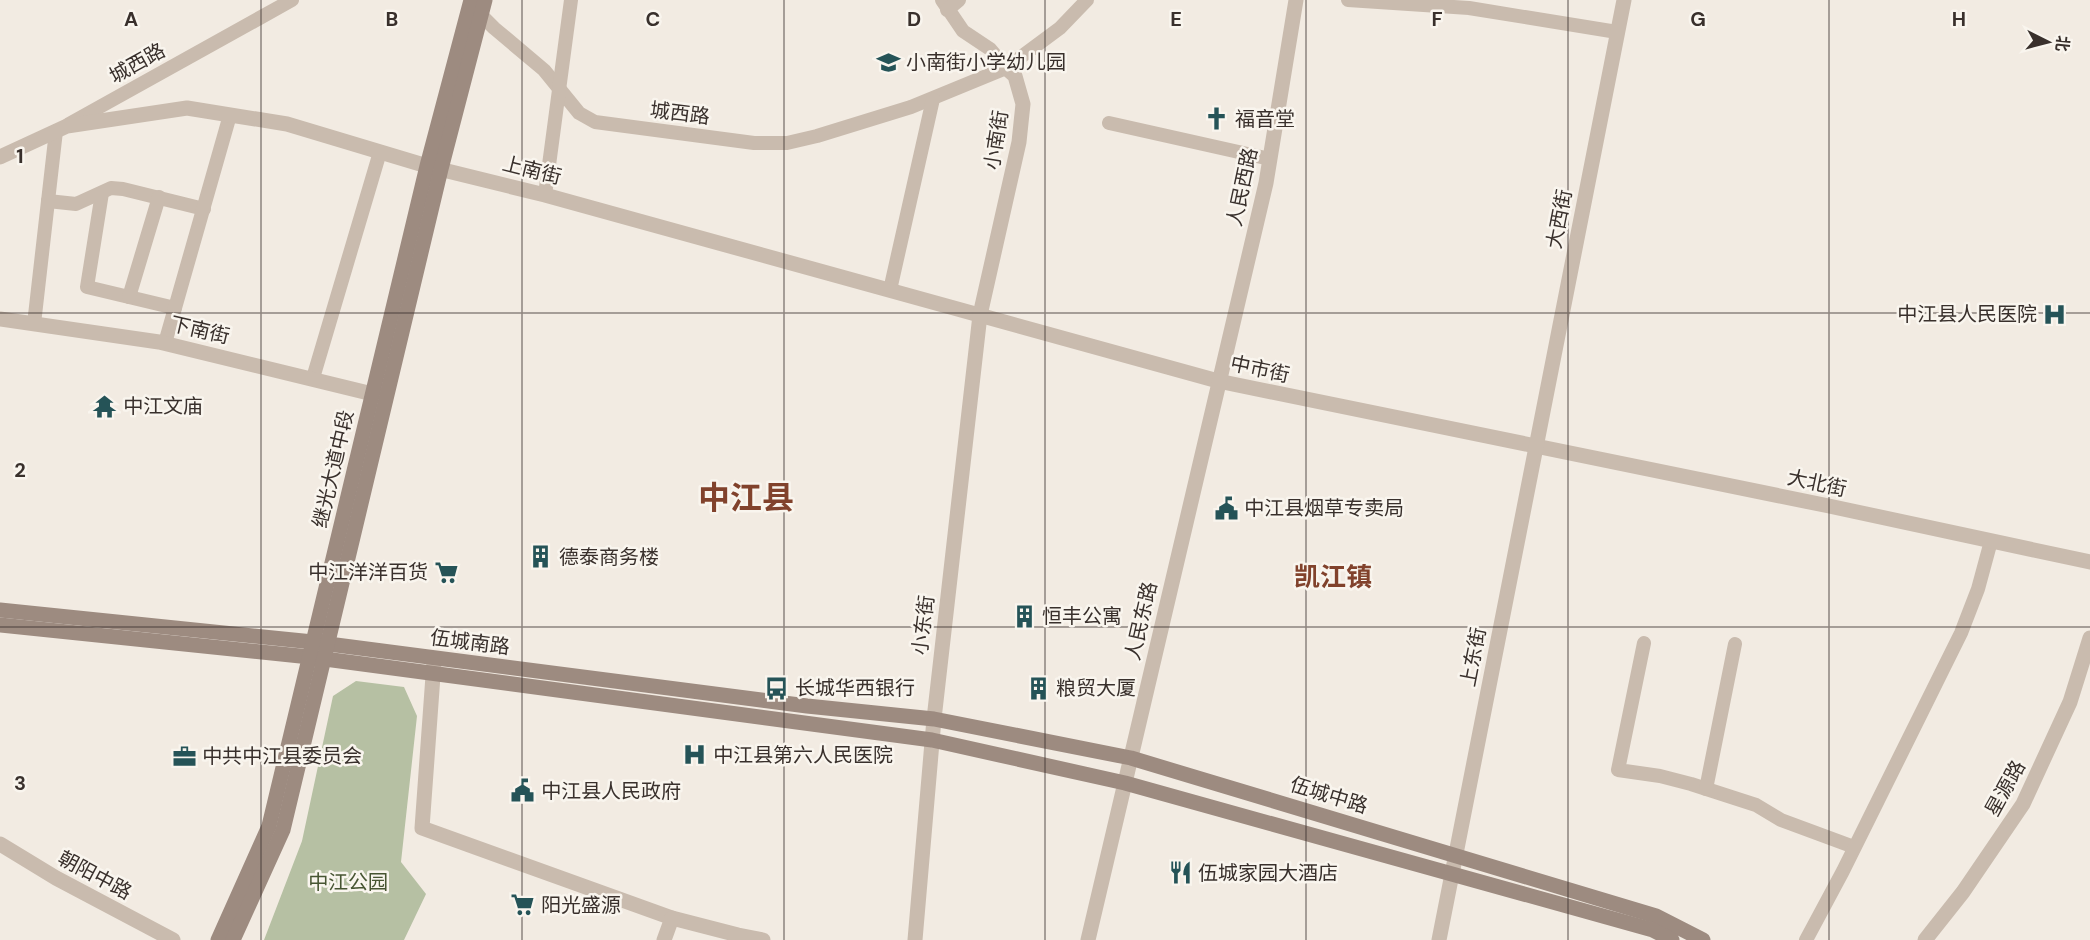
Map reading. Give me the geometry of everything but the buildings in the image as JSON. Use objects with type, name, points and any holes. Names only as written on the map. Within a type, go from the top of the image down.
[{"type":"main road","name":"继光大道中段","points":[[434,167],[485,0]]},
{"type":"main road","name":"继光大道中段","points":[[218,940],[269,826],[318,651],[434,167],[469,1]]},
{"type":"main road","name":"伍城南路","points":[[0,610],[434,666],[932,740]]},
{"type":"main road","name":"伍城南路","points":[[0,625],[318,651]]},
{"type":"main road","name":"继光大道中段","points":[[233,940],[283,830],[318,651]]},
{"type":"main road","name":"伍城南路","points":[[434,666],[934,719]]},
{"type":"main road","name":"伍城中路","points":[[934,719],[1131,758],[1656,916],[1703,940]]},
{"type":"main road","points":[[932,740],[1125,783],[1653,930],[1672,940]]},
{"type":"street","name":"城西路","points":[[0,157],[62,128],[292,0]]},
{"type":"street","points":[[545,195],[571,0]]},
{"type":"street","points":[[944,5],[960,0]]},
{"type":"street","name":"城西路","points":[[469,1],[481,16],[544,70],[579,113],[595,122],[754,143],[787,143],[911,107],[1006,68],[1060,28],[1087,0]]},
{"type":"street","name":"人民西路","points":[[1218,381],[1266,183],[1296,0]]},
{"type":"street","points":[[1348,0],[1469,8],[1617,32]]},
{"type":"street","name":"大西街","points":[[1535,447],[1624,0]]},
{"type":"street","name":"小南街","points":[[944,5],[963,31],[990,49],[1015,76],[1023,104],[1019,142],[980,315]]},
{"type":"street","points":[[890,290],[933,99]]},
{"type":"street","name":"上南街","points":[[62,128],[187,108],[287,124],[434,167],[545,195],[980,315]]},
{"type":"street","points":[[165,343],[230,115]]},
{"type":"street","points":[[1109,123],[1270,159]]},
{"type":"street","points":[[34,324],[48,201],[62,128]]},
{"type":"street","points":[[313,378],[380,152]]},
{"type":"street","points":[[48,201],[76,204],[111,188],[204,209]]},
{"type":"street","points":[[102,192],[87,287],[175,308]]},
{"type":"street","points":[[129,297],[159,197]]},
{"type":"street","name":"中市街","points":[[980,315],[1218,381],[1535,447]]},
{"type":"street","name":"小东街","points":[[915,940],[934,719],[980,315]]},
{"type":"street","name":"下南街","points":[[0,319],[165,343],[380,396]]},
{"type":"street","name":"人民东路","points":[[1089,940],[1218,381]]},
{"type":"street","name":"大北街","points":[[1535,447],[2090,562]]},
{"type":"street","name":"上东街","points":[[1439,940],[1535,447]]},
{"type":"street","points":[[1806,940],[1844,871],[1961,633],[1978,589],[1991,541]]},
{"type":"street","name":"星源路","points":[[1925,940],[1963,892],[2024,804],[2070,702],[2090,638]]},
{"type":"street","points":[[1644,643],[1618,770],[1660,776],[1756,805],[1781,820],[1854,848]]},
{"type":"street","points":[[1706,789],[1735,644]]},
{"type":"street","points":[[434,666],[422,828],[672,918],[763,940]]},
{"type":"street","name":"朝阳中路","points":[[0,844],[56,879],[173,940]]},
{"type":"street","points":[[664,940],[672,918]]},
{"type":"green space","name":"中江公园","points":[[356,681],[404,687],[417,716],[401,862],[426,894],[404,940],[264,940],[302,841],[333,696]]},
{"type":"place","name":"小南街小学幼儿园","points":[[888,62]]},
{"type":"place","name":"福音堂","points":[[1217,119]]},
{"type":"place","name":"中江县人民医院","points":[[2055,314]]},
{"type":"place","name":"中江文庙","points":[[105,406]]},
{"type":"place","name":"中江县烟草专卖局","points":[[1226,508]]},
{"type":"place","name":"德泰商务楼","points":[[541,557]]},
{"type":"place","name":"中江洋洋百货","points":[[446,572]]},
{"type":"place","name":"恒丰公寓","points":[[1024,616]]},
{"type":"place","name":"长城华西银行","points":[[777,688]]},
{"type":"place","name":"粮贸大厦","points":[[1038,688]]},
{"type":"place","name":"中江县第六人民医院","points":[[695,755]]},
{"type":"place","name":"中共中江县委员会","points":[[184,756]]},
{"type":"place","name":"中江县人民政府","points":[[523,791]]},
{"type":"place","name":"伍城家园大酒店","points":[[1180,873]]},
{"type":"place","name":"阳光盛源","points":[[523,905]]},
{"type":"district","name":"中江县","points":[[746,498]]},
{"type":"district","name":"凯江镇","points":[[1333,577]]}]
